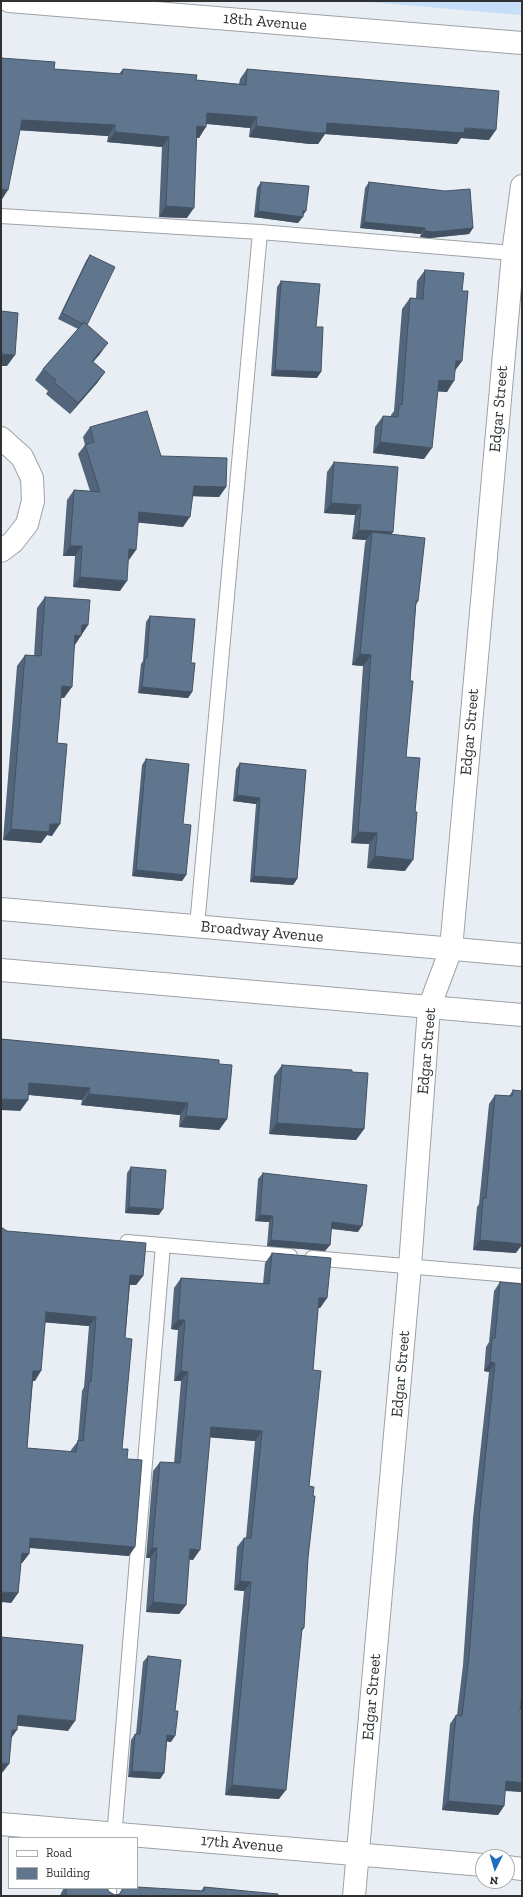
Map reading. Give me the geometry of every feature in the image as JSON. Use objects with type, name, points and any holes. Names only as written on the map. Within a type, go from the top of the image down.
[{"type":"street","name":"18th Avenue","points":[[9,1],[522,43]]},
{"type":"street","name":"Edgar Street","points":[[354,1896],[410,1266],[429,1008],[451,949],[513,253],[522,186]]},
{"type":"street","points":[[1,438],[22,457],[32,478],[33,502],[27,524],[13,542],[1,551]]},
{"type":"street","name":"Broadway Avenue","points":[[1,909],[522,955]]},
{"type":"street","points":[[1,970],[522,1015]]},
{"type":"street","name":"17th Avenue","points":[[1,1824],[128,1837]]},
{"type":"street","name":"17th Avenue","points":[[138,1838],[475,1864]]},
{"type":"lane","points":[[1,216],[260,232],[513,253]]},
{"type":"lane","points":[[197,926],[260,232]]},
{"type":"lane","points":[[117,1241],[522,1276]]},
{"type":"lane","points":[[114,1836],[163,1245]]},
{"type":"shaded area","points":[[356,1],[522,1],[522,15]]},
{"type":"building","points":[[1,58],[55,62],[54,69],[122,74],[123,69],[197,75],[196,80],[246,85],[247,69],[499,91],[496,130],[465,128],[464,133],[327,123],[326,133],[318,133],[256,126],[257,117],[207,113],[206,127],[197,126],[194,208],[166,206],[169,137],[115,132],[115,125],[22,120],[8,190],[1,189]]},
{"type":"building","points":[[261,182],[309,186],[306,211],[303,211],[303,217],[258,211]]},
{"type":"building","points":[[369,182],[445,191],[470,189],[473,228],[434,232],[425,231],[425,228],[364,222]]},
{"type":"building","points":[[90,255],[115,267],[87,325],[84,322],[83,324],[62,313]]},
{"type":"building","points":[[425,270],[464,273],[462,291],[468,291],[462,361],[456,361],[454,381],[439,380],[432,448],[380,442],[383,416],[398,417],[399,404],[402,405],[410,298],[423,299]]},
{"type":"building","points":[[281,281],[320,284],[316,327],[323,327],[321,372],[275,370]]},
{"type":"building","points":[[1,311],[18,313],[15,355],[1,354]]},
{"type":"building","points":[[84,322],[108,343],[92,361],[105,372],[78,403],[54,382],[56,380],[43,369]]},
{"type":"building","points":[[147,411],[161,456],[227,458],[226,487],[194,486],[190,517],[139,512],[136,550],[129,549],[127,581],[80,577],[82,546],[70,546],[74,490],[100,492],[85,445],[94,442],[90,427]]},
{"type":"building","points":[[334,462],[398,467],[393,532],[359,530],[361,505],[331,503]]},
{"type":"building","points":[[372,532],[425,538],[418,601],[416,601],[410,681],[413,681],[406,757],[420,758],[415,812],[417,812],[413,860],[375,856],[377,833],[358,832],[371,655],[360,654]]},
{"type":"building","points":[[45,597],[90,600],[88,625],[82,625],[81,636],[75,635],[72,687],[62,686],[57,743],[67,744],[60,824],[50,824],[49,832],[11,829],[25,655],[41,656]]},
{"type":"building","points":[[150,616],[195,619],[191,663],[195,663],[192,692],[142,687],[145,658],[147,658]]},
{"type":"building","points":[[146,759],[189,764],[183,824],[191,825],[186,875],[136,870]]},
{"type":"building","points":[[240,763],[306,770],[297,879],[254,876],[260,798],[237,795]]},
{"type":"building","points":[[1,1039],[219,1060],[219,1064],[232,1065],[227,1119],[186,1116],[188,1103],[89,1094],[90,1088],[29,1083],[28,1100],[1,1099]]},
{"type":"building","points":[[282,1065],[352,1070],[352,1072],[368,1073],[364,1129],[277,1123]]},
{"type":"building","points":[[513,1090],[522,1091],[522,1244],[480,1240],[483,1198],[486,1198],[495,1095],[512,1096]]},
{"type":"building","points":[[131,1167],[166,1170],[163,1209],[129,1207]]},
{"type":"building","points":[[263,1173],[367,1185],[362,1226],[332,1222],[330,1245],[271,1240],[273,1216],[260,1215]]},
{"type":"building","points":[[1,1227],[7,1231],[146,1243],[143,1276],[130,1275],[125,1338],[132,1339],[122,1449],[128,1449],[127,1459],[142,1460],[135,1547],[30,1538],[29,1554],[22,1553],[18,1593],[1,1592]],"holes":[[[46,1312],[96,1317],[91,1382],[89,1382],[83,1441],[78,1440],[76,1452],[27,1448],[33,1371],[41,1371]]]},
{"type":"building","points":[[272,1253],[331,1258],[327,1298],[319,1298],[313,1370],[321,1371],[309,1486],[314,1487],[313,1496],[315,1496],[308,1558],[304,1628],[302,1628],[286,1790],[232,1785],[251,1582],[240,1581],[244,1538],[251,1538],[262,1431],[211,1427],[200,1550],[190,1549],[186,1605],[153,1602],[157,1548],[152,1548],[160,1462],[180,1463],[188,1372],[181,1371],[185,1320],[178,1320],[181,1278],[269,1284]]},
{"type":"building","points":[[500,1282],[522,1284],[522,1692],[520,1713],[522,1713],[522,1783],[506,1781],[504,1806],[448,1801],[456,1715],[462,1716],[469,1656],[480,1509],[495,1363],[490,1362],[492,1338],[495,1338]]},
{"type":"building","points":[[1,1637],[83,1645],[75,1721],[18,1715],[17,1730],[12,1730],[9,1764],[1,1763]]},
{"type":"building","points":[[148,1656],[181,1660],[175,1711],[178,1711],[175,1736],[167,1735],[164,1773],[132,1771],[135,1734],[140,1734]]},
{"type":"building","points":[[138,1887],[204,1891],[204,1887],[278,1894],[278,1896],[66,1896],[66,1889],[108,1889],[108,1891],[115,1895],[120,1894],[122,1889],[138,1889]]}]
